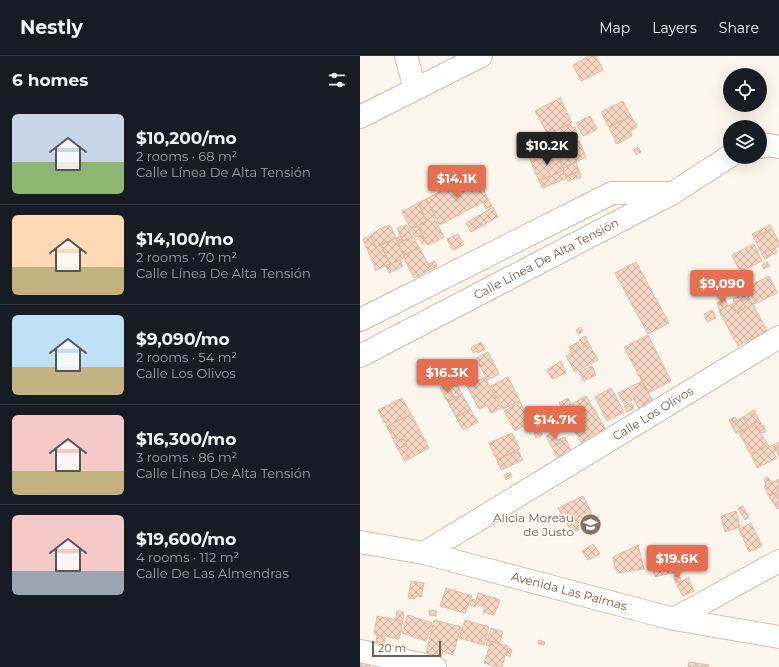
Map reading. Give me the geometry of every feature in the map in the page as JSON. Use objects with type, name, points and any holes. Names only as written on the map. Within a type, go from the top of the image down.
[{"type":"street","points":[[406,56],[415,89]]},
{"type":"street","points":[[360,117],[481,56]]},
{"type":"street","name":"Calle Línea De Alta Tensión","points":[[360,356],[672,193],[723,160]]},
{"type":"street","points":[[360,320],[612,193],[672,193]]},
{"type":"street","name":"Calle Los Olivos","points":[[424,552],[779,337]]},
{"type":"street","name":"Avenida Las Palmas","points":[[360,542],[424,552],[674,620],[779,637]]},
{"type":"street","points":[[674,620],[779,560]]},
{"type":"street","points":[[360,651],[435,667]]},
{"type":"building","points":[[589,56],[596,56],[603,70],[581,81],[573,65]]},
{"type":"building","points":[[560,98],[572,123],[548,135],[535,111]]},
{"type":"building","points":[[623,101],[631,116],[609,127],[601,112]]},
{"type":"building","points":[[590,116],[597,129],[583,136],[576,123]]},
{"type":"building","points":[[631,116],[637,127],[630,131],[632,136],[617,144],[609,127]]},
{"type":"building","points":[[570,124],[572,128],[575,127],[578,137],[576,138],[577,142],[557,151],[550,137],[562,131],[561,128]]},
{"type":"building","points":[[548,135],[555,151],[531,162],[525,148]]},
{"type":"building","points":[[579,141],[586,157],[563,168],[555,152]]},
{"type":"building","points":[[638,147],[641,152],[636,155],[634,150]]},
{"type":"building","points":[[555,151],[564,170],[539,181],[531,162]]},
{"type":"building","points":[[576,162],[579,171],[566,177],[563,168]]},
{"type":"building","points":[[564,170],[565,173],[560,175],[562,180],[543,188],[539,181]]},
{"type":"building","points":[[579,171],[581,177],[568,181],[566,177]]},
{"type":"building","points":[[475,173],[488,199],[440,225],[426,199]]},
{"type":"building","points":[[565,173],[567,178],[562,180],[560,175]]},
{"type":"building","points":[[426,199],[435,215],[426,220],[418,203]]},
{"type":"building","points":[[488,199],[492,206],[486,209],[483,202]]},
{"type":"building","points":[[418,203],[427,221],[411,229],[402,212]]},
{"type":"building","points":[[493,207],[498,217],[471,232],[466,223]]},
{"type":"building","points":[[433,216],[444,237],[428,245],[421,235],[422,234],[418,226]]},
{"type":"building","points":[[390,225],[396,238],[376,247],[370,236],[379,229]]},
{"type":"building","points":[[407,225],[412,237],[403,241],[397,228]]},
{"type":"building","points":[[770,225],[772,229],[754,238],[752,234]]},
{"type":"building","points":[[418,226],[426,242],[422,244],[418,236],[415,237],[411,229]]},
{"type":"building","points":[[772,229],[779,246],[762,254],[754,238]]},
{"type":"building","points":[[458,234],[464,245],[453,250],[447,239]]},
{"type":"building","points":[[370,236],[376,247],[381,245],[390,264],[376,270],[363,239]]},
{"type":"building","points":[[401,236],[403,241],[398,244],[396,238]]},
{"type":"building","points":[[413,236],[419,248],[404,255],[398,244]]},
{"type":"building","points":[[396,238],[404,258],[390,264],[381,245]]},
{"type":"building","points":[[754,244],[762,261],[740,272],[732,255]]},
{"type":"building","points":[[419,247],[431,269],[414,278],[403,256]]},
{"type":"building","points":[[775,248],[777,252],[765,259],[762,254]]},
{"type":"building","points":[[400,260],[403,266],[389,273],[386,266]]},
{"type":"building","points":[[435,261],[437,266],[432,269],[429,264]]},
{"type":"building","points":[[636,262],[669,323],[648,334],[615,273]]},
{"type":"building","points":[[767,262],[770,266],[764,269],[762,265]]},
{"type":"building","points":[[769,276],[777,293],[755,304],[747,288]]},
{"type":"building","points":[[748,281],[751,285],[747,288],[744,283]]},
{"type":"building","points":[[744,287],[746,292],[741,295],[739,290]]},
{"type":"building","points":[[746,292],[749,297],[742,301],[741,299],[734,302],[733,299]]},
{"type":"building","points":[[749,297],[767,331],[738,346],[719,311],[732,304],[737,313],[746,307],[742,301]]},
{"type":"building","points":[[725,299],[728,306],[720,310],[717,303]]},
{"type":"building","points":[[741,299],[746,307],[737,313],[732,304]]},
{"type":"building","points":[[712,310],[716,318],[707,322],[704,314]]},
{"type":"building","points":[[581,327],[583,332],[578,334],[576,330]]},
{"type":"building","points":[[648,335],[671,381],[648,393],[624,347]]},
{"type":"building","points":[[585,336],[589,344],[584,347],[579,340]]},
{"type":"building","points":[[481,342],[485,349],[478,353],[477,351],[473,353],[471,348]]},
{"type":"building","points":[[578,342],[581,348],[572,353],[569,347]]},
{"type":"building","points":[[589,344],[598,360],[575,372],[566,356]]},
{"type":"building","points":[[488,352],[499,374],[487,380],[476,358]]},
{"type":"building","points":[[561,361],[566,373],[552,379],[547,370]]},
{"type":"building","points":[[592,366],[596,375],[584,381],[579,372]]},
{"type":"building","points":[[441,368],[445,380],[430,385],[426,373]]},
{"type":"building","points":[[485,377],[501,408],[491,413],[487,405],[479,409],[467,386]]},
{"type":"building","points":[[508,377],[520,401],[503,409],[491,386]]},
{"type":"building","points":[[455,381],[462,394],[455,398],[447,386]]},
{"type":"building","points":[[642,381],[654,403],[640,410],[634,399],[624,404],[618,393]]},
{"type":"building","points":[[446,384],[455,398],[448,402],[440,388]]},
{"type":"building","points":[[611,388],[624,412],[607,421],[595,397]]},
{"type":"building","points":[[462,394],[470,409],[456,417],[448,402]]},
{"type":"building","points":[[586,396],[608,433],[583,446],[563,409]]},
{"type":"building","points":[[402,398],[411,414],[387,427],[378,410]]},
{"type":"building","points":[[568,398],[571,404],[563,409],[559,403]]},
{"type":"building","points":[[520,402],[531,422],[515,431],[504,411]]},
{"type":"building","points":[[631,403],[634,408],[627,412],[624,406]]},
{"type":"building","points":[[470,409],[478,422],[463,430],[456,417]]},
{"type":"building","points":[[754,410],[759,420],[749,427],[743,417]]},
{"type":"building","points":[[411,414],[429,448],[405,461],[398,449],[407,445],[404,439],[398,442],[389,425]]},
{"type":"building","points":[[735,417],[737,420],[731,424],[729,420]]},
{"type":"building","points":[[743,417],[749,427],[736,433],[731,424]]},
{"type":"building","points":[[759,420],[762,424],[755,427],[753,423]]},
{"type":"building","points":[[389,425],[398,442],[404,439],[407,445],[398,449],[387,427]]},
{"type":"building","points":[[754,425],[755,427],[757,426],[768,445],[751,454],[739,433]]},
{"type":"building","points":[[763,425],[766,432],[762,433],[758,428]]},
{"type":"building","points":[[540,430],[542,435],[536,438],[534,433]]},
{"type":"building","points":[[555,432],[557,440],[565,437],[566,440],[552,447],[546,436]]},
{"type":"building","points":[[512,433],[520,449],[497,460],[489,443]]},
{"type":"building","points":[[566,440],[572,452],[558,459],[552,447]]},
{"type":"building","points":[[779,442],[779,456],[773,445]]},
{"type":"building","points":[[768,445],[769,447],[773,445],[776,451],[773,452],[777,458],[757,468],[751,454]]},
{"type":"building","points":[[518,450],[523,460],[501,470],[497,460]]},
{"type":"building","points":[[510,472],[512,476],[506,480],[504,475]]},
{"type":"building","points":[[768,477],[771,482],[766,485],[764,479]]},
{"type":"building","points":[[779,479],[779,491],[769,496],[764,486]]},
{"type":"building","points":[[779,491],[779,508],[777,509],[769,496]]},
{"type":"building","points":[[583,496],[596,521],[572,533],[558,508]]},
{"type":"building","points":[[743,506],[749,518],[745,520],[738,508]]},
{"type":"building","points":[[736,511],[740,527],[725,532],[721,516]]},
{"type":"building","points":[[751,523],[762,546],[749,552],[739,529]]},
{"type":"building","points":[[593,544],[600,554],[588,560],[582,551]]},
{"type":"building","points":[[638,545],[644,569],[618,573],[615,568],[613,557]]},
{"type":"building","points":[[669,549],[672,562],[654,566],[651,553]]},
{"type":"building","points":[[674,561],[676,572],[655,577],[653,564],[654,566]]},
{"type":"building","points":[[679,575],[681,581],[676,583],[674,576]]},
{"type":"building","points":[[688,578],[694,591],[683,596],[676,583]]},
{"type":"building","points":[[411,581],[424,583],[421,597],[415,596],[415,599],[408,598]]},
{"type":"building","points":[[446,588],[472,596],[465,613],[440,606]]},
{"type":"building","points":[[478,593],[500,600],[494,615],[483,612],[485,607],[475,604]]},
{"type":"building","points":[[472,599],[476,600],[476,607],[470,605]]},
{"type":"building","points":[[430,610],[436,611],[436,616],[429,615]]},
{"type":"building","points":[[397,611],[404,612],[403,621],[396,619]]},
{"type":"building","points":[[408,615],[432,623],[426,641],[402,633]]},
{"type":"building","points":[[377,616],[403,621],[399,639],[374,634]]},
{"type":"building","points":[[434,620],[461,627],[453,655],[443,651],[441,657],[426,653]]},
{"type":"building","points":[[465,620],[489,627],[484,645],[459,638]]},
{"type":"building","points":[[491,628],[503,632],[499,644],[491,641],[489,646],[486,645]]},
{"type":"building","points":[[377,635],[385,637],[384,644],[376,642]]},
{"type":"building","points":[[539,640],[545,642],[544,645],[538,644]]},
{"type":"building","points":[[491,641],[508,646],[502,667],[484,663]]},
{"type":"building","points":[[508,648],[512,650],[510,657],[506,655]]},
{"type":"building","points":[[689,662],[709,665],[708,667],[688,667]]},
{"type":"building","points":[[360,663],[370,664],[370,667],[360,667]]},
{"type":"place","name":"Alicia Moreau de Justo","points":[[590,525]]}]
